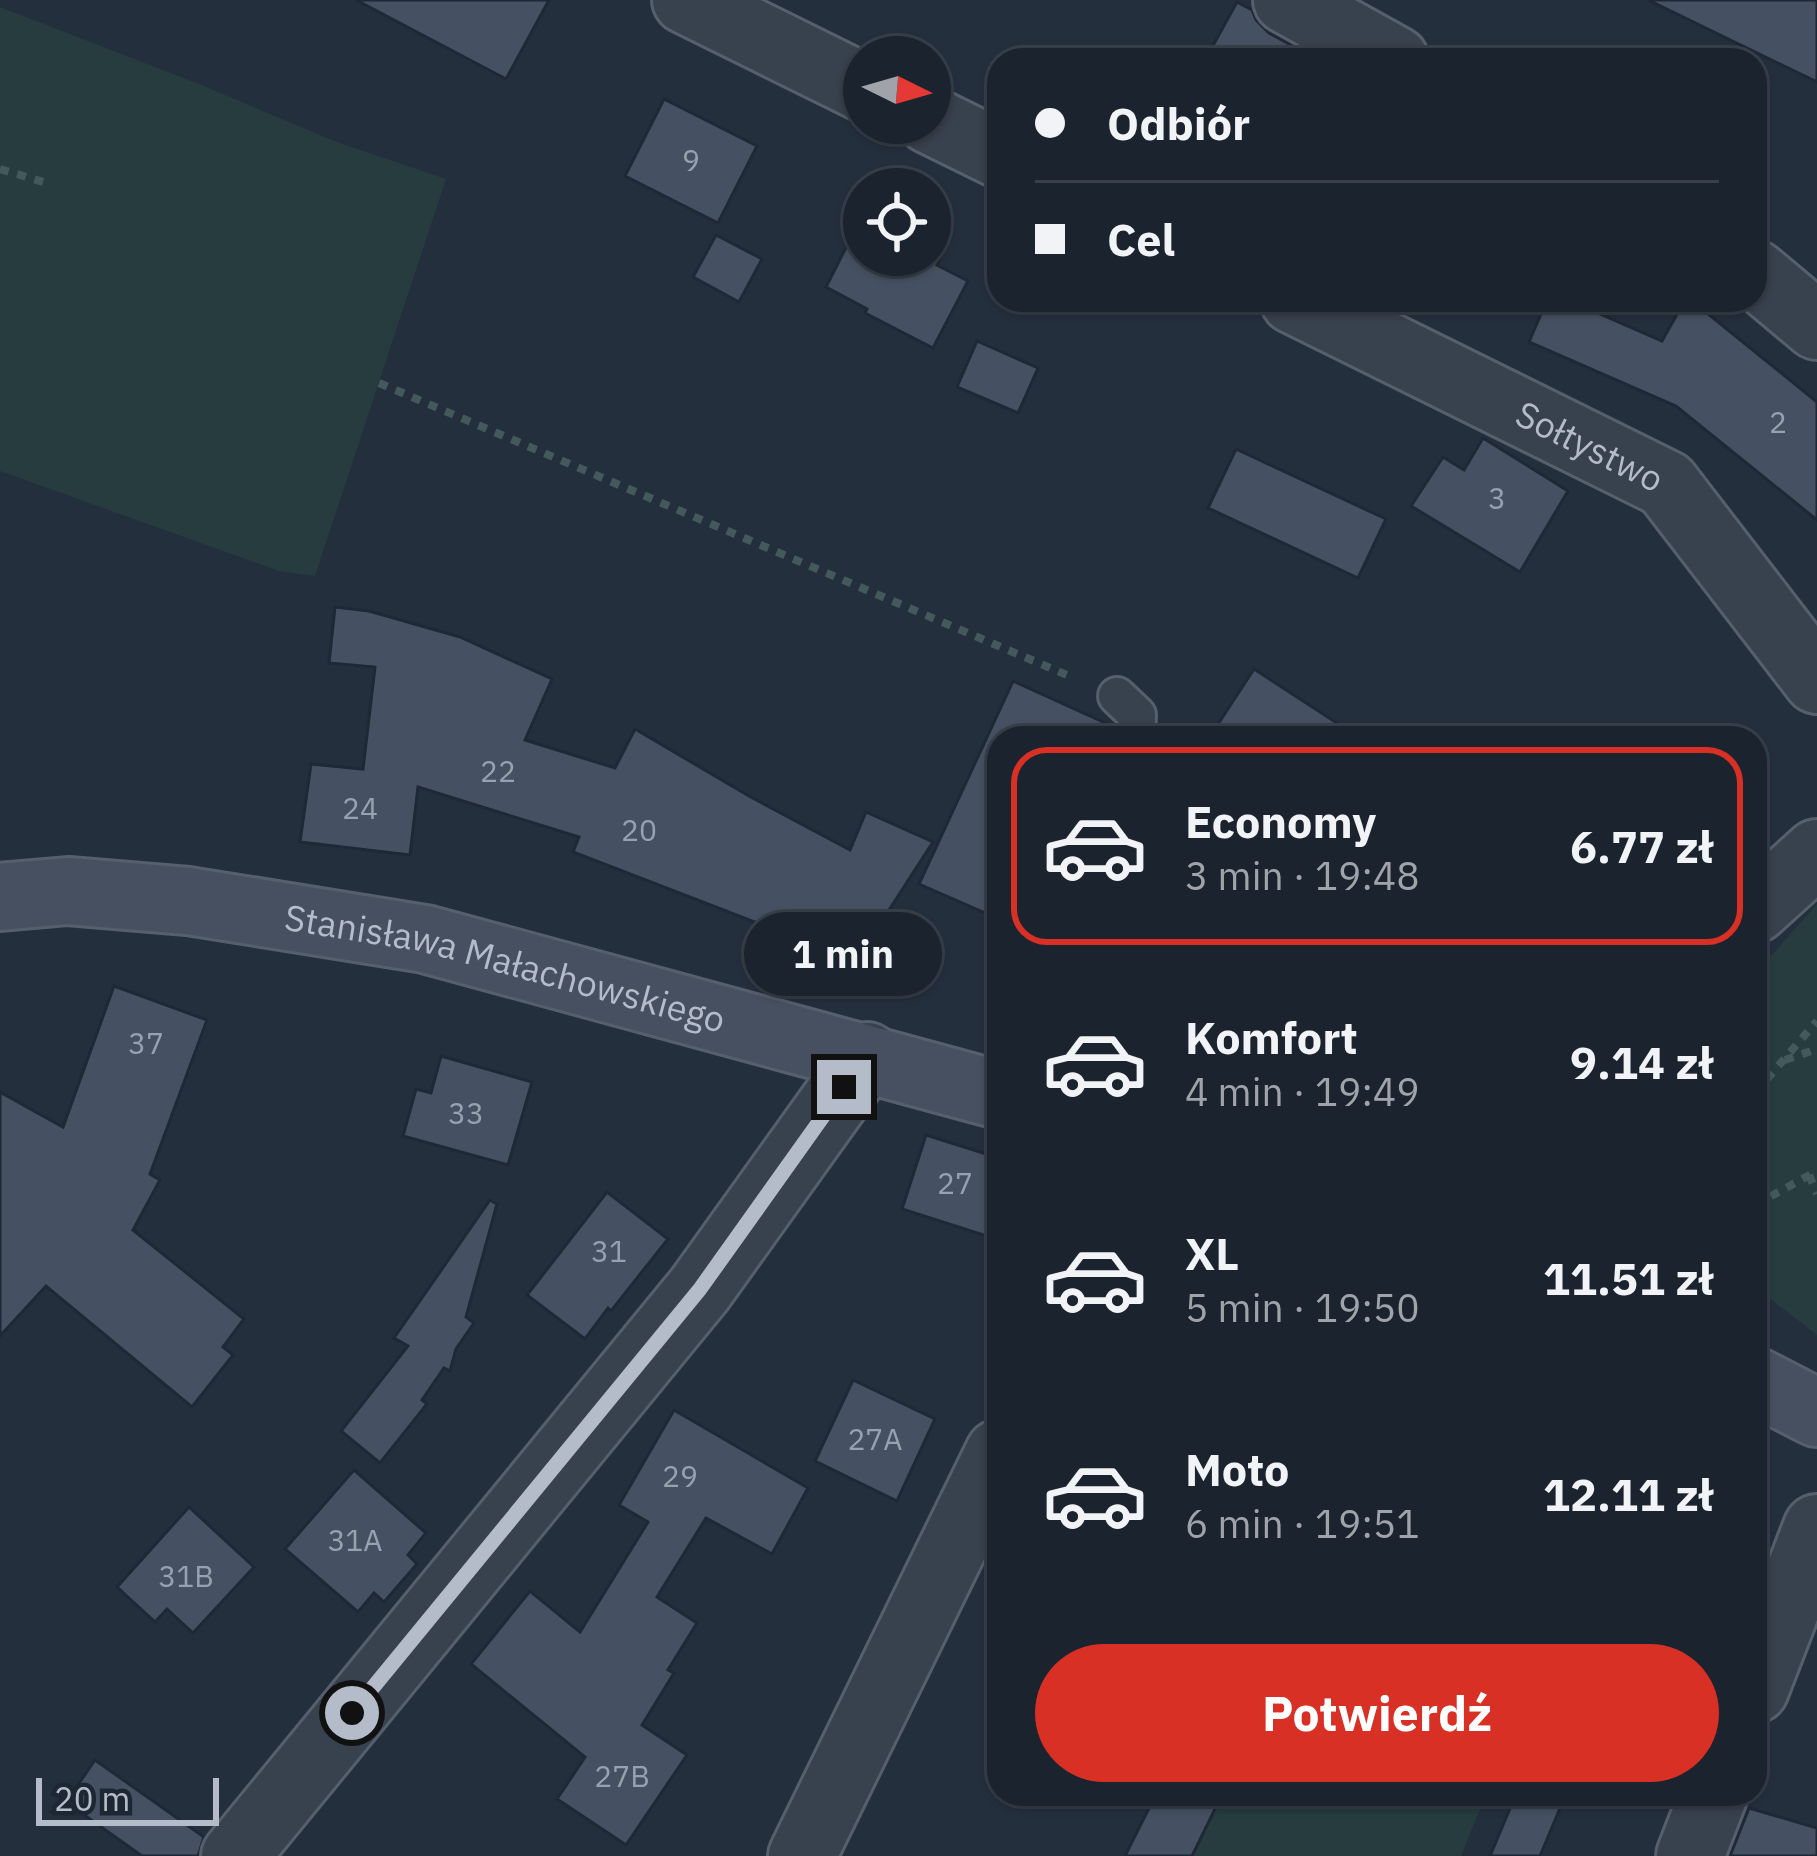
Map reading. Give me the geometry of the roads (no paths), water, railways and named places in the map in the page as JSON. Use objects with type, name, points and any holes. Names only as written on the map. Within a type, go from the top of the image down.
[{"type":"street","points":[[686,0],[843,78]]},
{"type":"street","points":[[1287,0],[1373,48]]},
{"type":"street","points":[[951,130],[987,148]]},
{"type":"street","points":[[1767,284],[1817,326]]},
{"type":"street","name":"Sołtystwo","points":[[1318,312],[1666,484],[1817,680]]},
{"type":"street","points":[[1767,898],[1817,854]]},
{"type":"street","name":"Stanisława Małachowskiego","points":[[0,897],[68,890],[188,901],[425,939],[987,1091]]},
{"type":"street","points":[[235,1856],[700,1289],[867,1057]]},
{"type":"street","points":[[1767,1387],[1817,1413]]},
{"type":"street","points":[[802,1856],[987,1478]]},
{"type":"street","points":[[1767,1658],[1817,1528]]},
{"type":"street","points":[[1690,1856],[1709,1806]]},
{"type":"lane","points":[[1117,696],[1137,716],[1137,726]]}]
